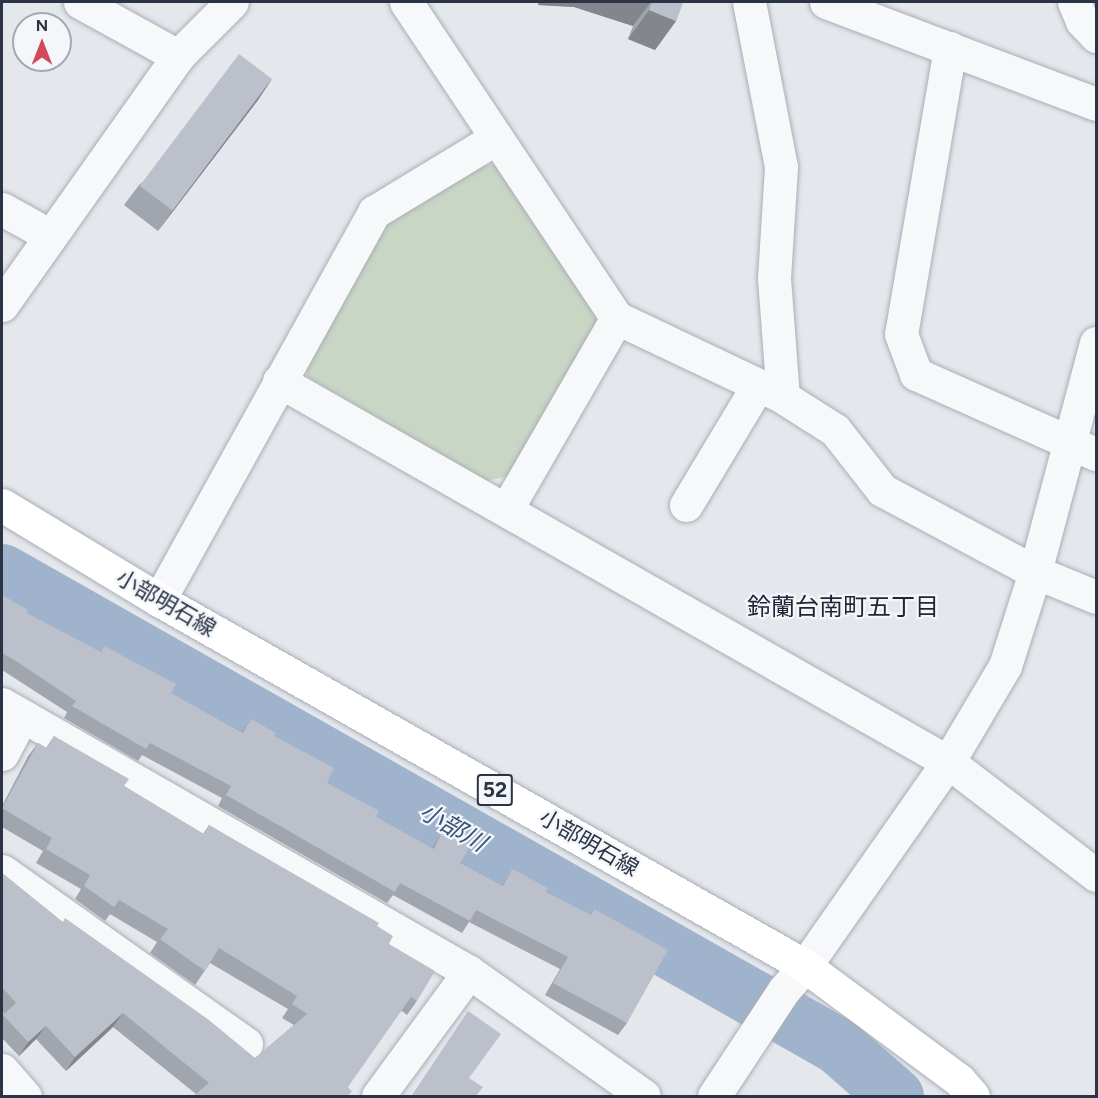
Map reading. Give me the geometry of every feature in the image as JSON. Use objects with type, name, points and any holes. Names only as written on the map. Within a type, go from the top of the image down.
[{"type":"main road","name":"小部明石線","points":[[2,505],[159,600],[806,966],[959,1080],[973,1096]]},
{"type":"street","points":[[80,2],[178,56]]},
{"type":"street","points":[[2,305],[178,56],[232,2]]},
{"type":"street","points":[[406,2],[617,318],[770,391],[835,430],[882,490],[1035,572],[1096,597]]},
{"type":"street","points":[[686,505],[770,391],[781,167],[749,2]]},
{"type":"street","points":[[826,2],[1096,104]]},
{"type":"street","points":[[1074,2],[1082,21],[1096,36]]},
{"type":"street","points":[[950,48],[901,334],[916,374],[1082,448]]},
{"type":"street","points":[[159,600],[374,212],[496,138]]},
{"type":"street","points":[[2,209],[49,236]]},
{"type":"street","points":[[506,510],[617,318]]},
{"type":"street","points":[[714,1096],[756,1038],[784,990],[806,966],[948,762],[1005,666],[1035,572],[1082,448],[1096,343]]},
{"type":"street","points":[[279,381],[948,762],[1096,876]]},
{"type":"street","points":[[2,754],[12,710],[469,972],[644,1096]]},
{"type":"street","points":[[2,871],[246,1044]]},
{"type":"street","points":[[378,1096],[469,972]]},
{"type":"street","points":[[2,1070],[25,1096]]},
{"type":"green space","points":[[476,165],[497,165],[595,307],[597,330],[518,474],[485,481],[308,377],[303,359],[391,214]]},
{"type":"building","points":[[652,2],[683,2],[676,21],[649,10]]},
{"type":"building","points":[[239,54],[272,79],[172,210],[140,186]]},
{"type":"building","points":[[2,595],[28,610],[27,613],[101,652],[104,646],[176,684],[171,693],[243,733],[251,719],[276,733],[274,736],[334,768],[327,783],[379,811],[376,817],[434,849],[443,830],[471,845],[460,863],[503,886],[512,869],[548,888],[546,892],[591,915],[594,909],[668,950],[627,1023],[553,983],[568,957],[476,910],[470,921],[400,883],[395,892],[226,795],[231,786],[150,743],[146,749],[72,706],[76,701],[2,653]]},
{"type":"building","points":[[54,736],[129,779],[124,786],[204,834],[209,825],[379,923],[377,926],[393,936],[389,944],[435,971],[417,1001],[411,997],[348,1087],[352,1092],[347,1096],[193,1096],[209,1083],[123,1013],[75,1057],[46,1026],[28,1042],[3,1015],[16,1003],[2,987],[2,873],[63,922],[65,918],[209,1020],[255,1058],[307,1014],[292,1004],[297,996],[219,948],[205,971],[160,939],[168,929],[119,900],[114,907],[84,886],[90,875],[46,849],[52,838],[2,808],[38,743],[47,748]]},
{"type":"building","points":[[468,1011],[501,1034],[469,1078],[483,1087],[476,1096],[412,1095]]},
{"type":"waterway","name":"小部川","points":[[2,572],[838,1046],[895,1096]]},
{"type":"district","name":"鈴蘭台南町五丁目","points":[[843,607]]}]
